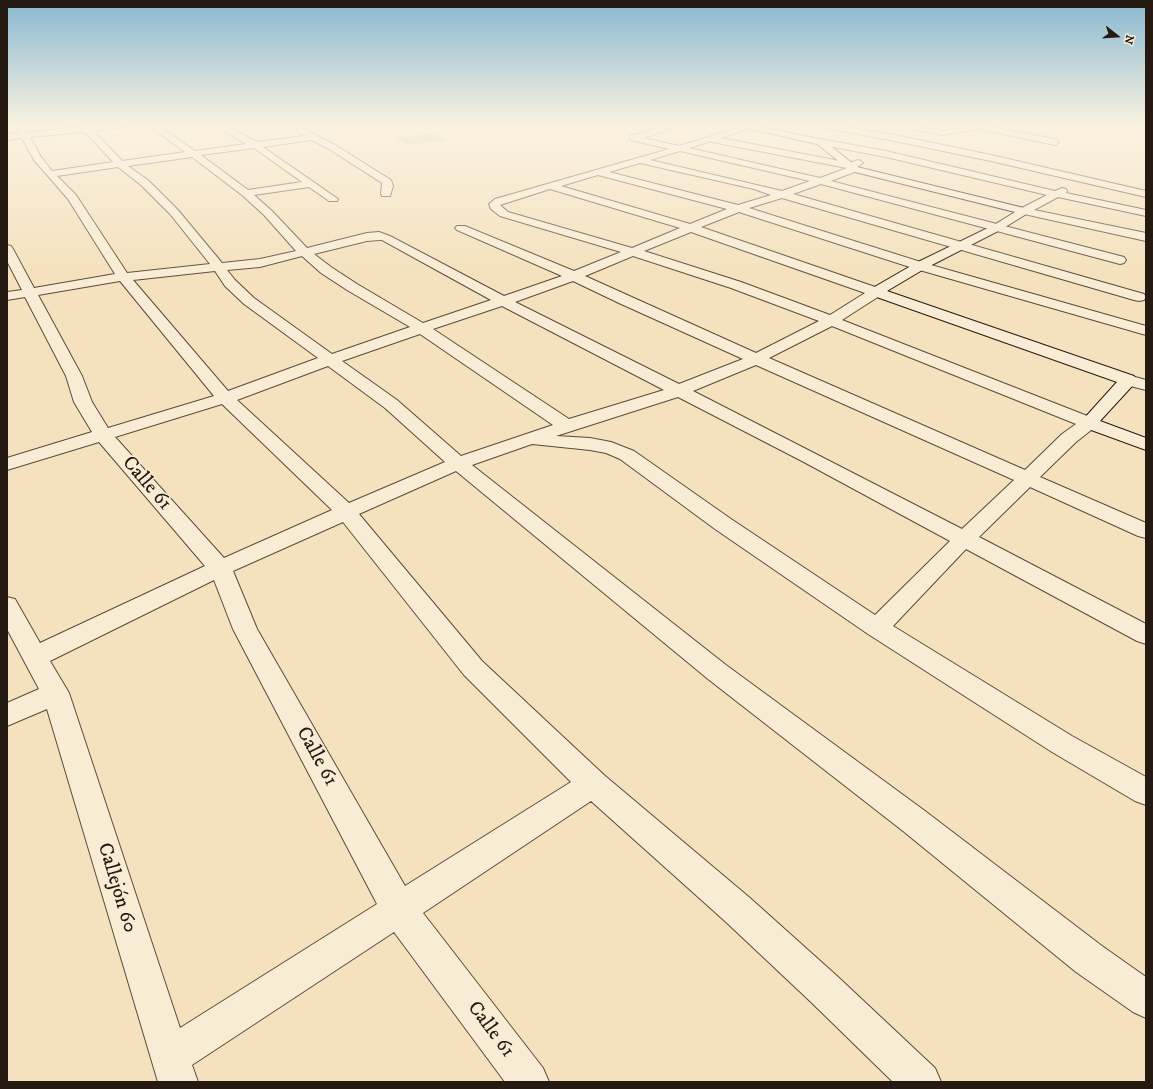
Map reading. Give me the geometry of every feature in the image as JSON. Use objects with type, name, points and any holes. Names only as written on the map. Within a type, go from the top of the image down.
[{"type":"street","points":[[52,176],[72,197],[123,277],[225,398],[346,512],[473,668],[592,784],[744,915],[922,1082]]},
{"type":"street","points":[[135,176],[145,183],[174,212],[201,244],[230,283],[249,301],[328,360],[391,404],[458,463],[717,672],[914,822],[1089,959],[1146,999]]},
{"type":"street","points":[[223,176],[246,193],[268,213],[304,252],[326,270],[422,329],[567,426]]},
{"type":"street","points":[[299,176],[334,199]]},
{"type":"street","points":[[377,176],[387,182],[388,186],[386,194]]},
{"type":"street","points":[[586,176],[499,201],[494,204],[495,207],[504,214],[635,252],[736,285],[831,320],[1089,423],[1146,444]]},
{"type":"street","points":[[614,176],[738,208],[920,266],[1146,331]]},
{"type":"street","points":[[705,176],[782,195],[1140,297]]},
{"type":"street","points":[[798,176],[1120,260]]},
{"type":"street","points":[[7,464],[225,398],[328,360],[503,301],[574,276],[635,252],[738,208],[782,195],[832,176]]},
{"type":"street","points":[[886,176],[1024,211],[1146,237]]},
{"type":"street","points":[[979,176],[1146,214]]},
{"type":"street","points":[[1068,176],[1146,194]]},
{"type":"street","points":[[34,657],[220,568],[458,463],[567,426],[678,391],[756,359],[831,320],[920,266],[998,227],[1024,211],[1082,179],[1091,176]]},
{"type":"street","points":[[246,193],[311,184]]},
{"type":"street","points":[[550,186],[692,228],[1146,385]]},
{"type":"street","points":[[461,228],[574,276],[756,359],[1146,531]]},
{"type":"street","points":[[7,296],[123,277],[260,263],[367,236],[379,236],[386,238],[503,301],[809,458],[1146,635]]},
{"type":"street","name":"Calle 61","points":[[7,249],[74,376],[83,402],[103,435],[220,568],[245,629],[399,910],[529,1082]]},
{"type":"street","points":[[877,628],[964,539],[1069,438],[1089,423],[1128,380]]},
{"type":"street","points":[[529,439],[590,444],[610,448],[627,455],[723,524],[877,628],[1062,744],[1146,792]]},
{"type":"street","name":"Callejón 60","points":[[7,604],[34,657],[56,693],[173,1070]]},
{"type":"street","points":[[7,715],[56,693]]},
{"type":"street","points":[[173,1070],[399,910],[592,784]]}]
